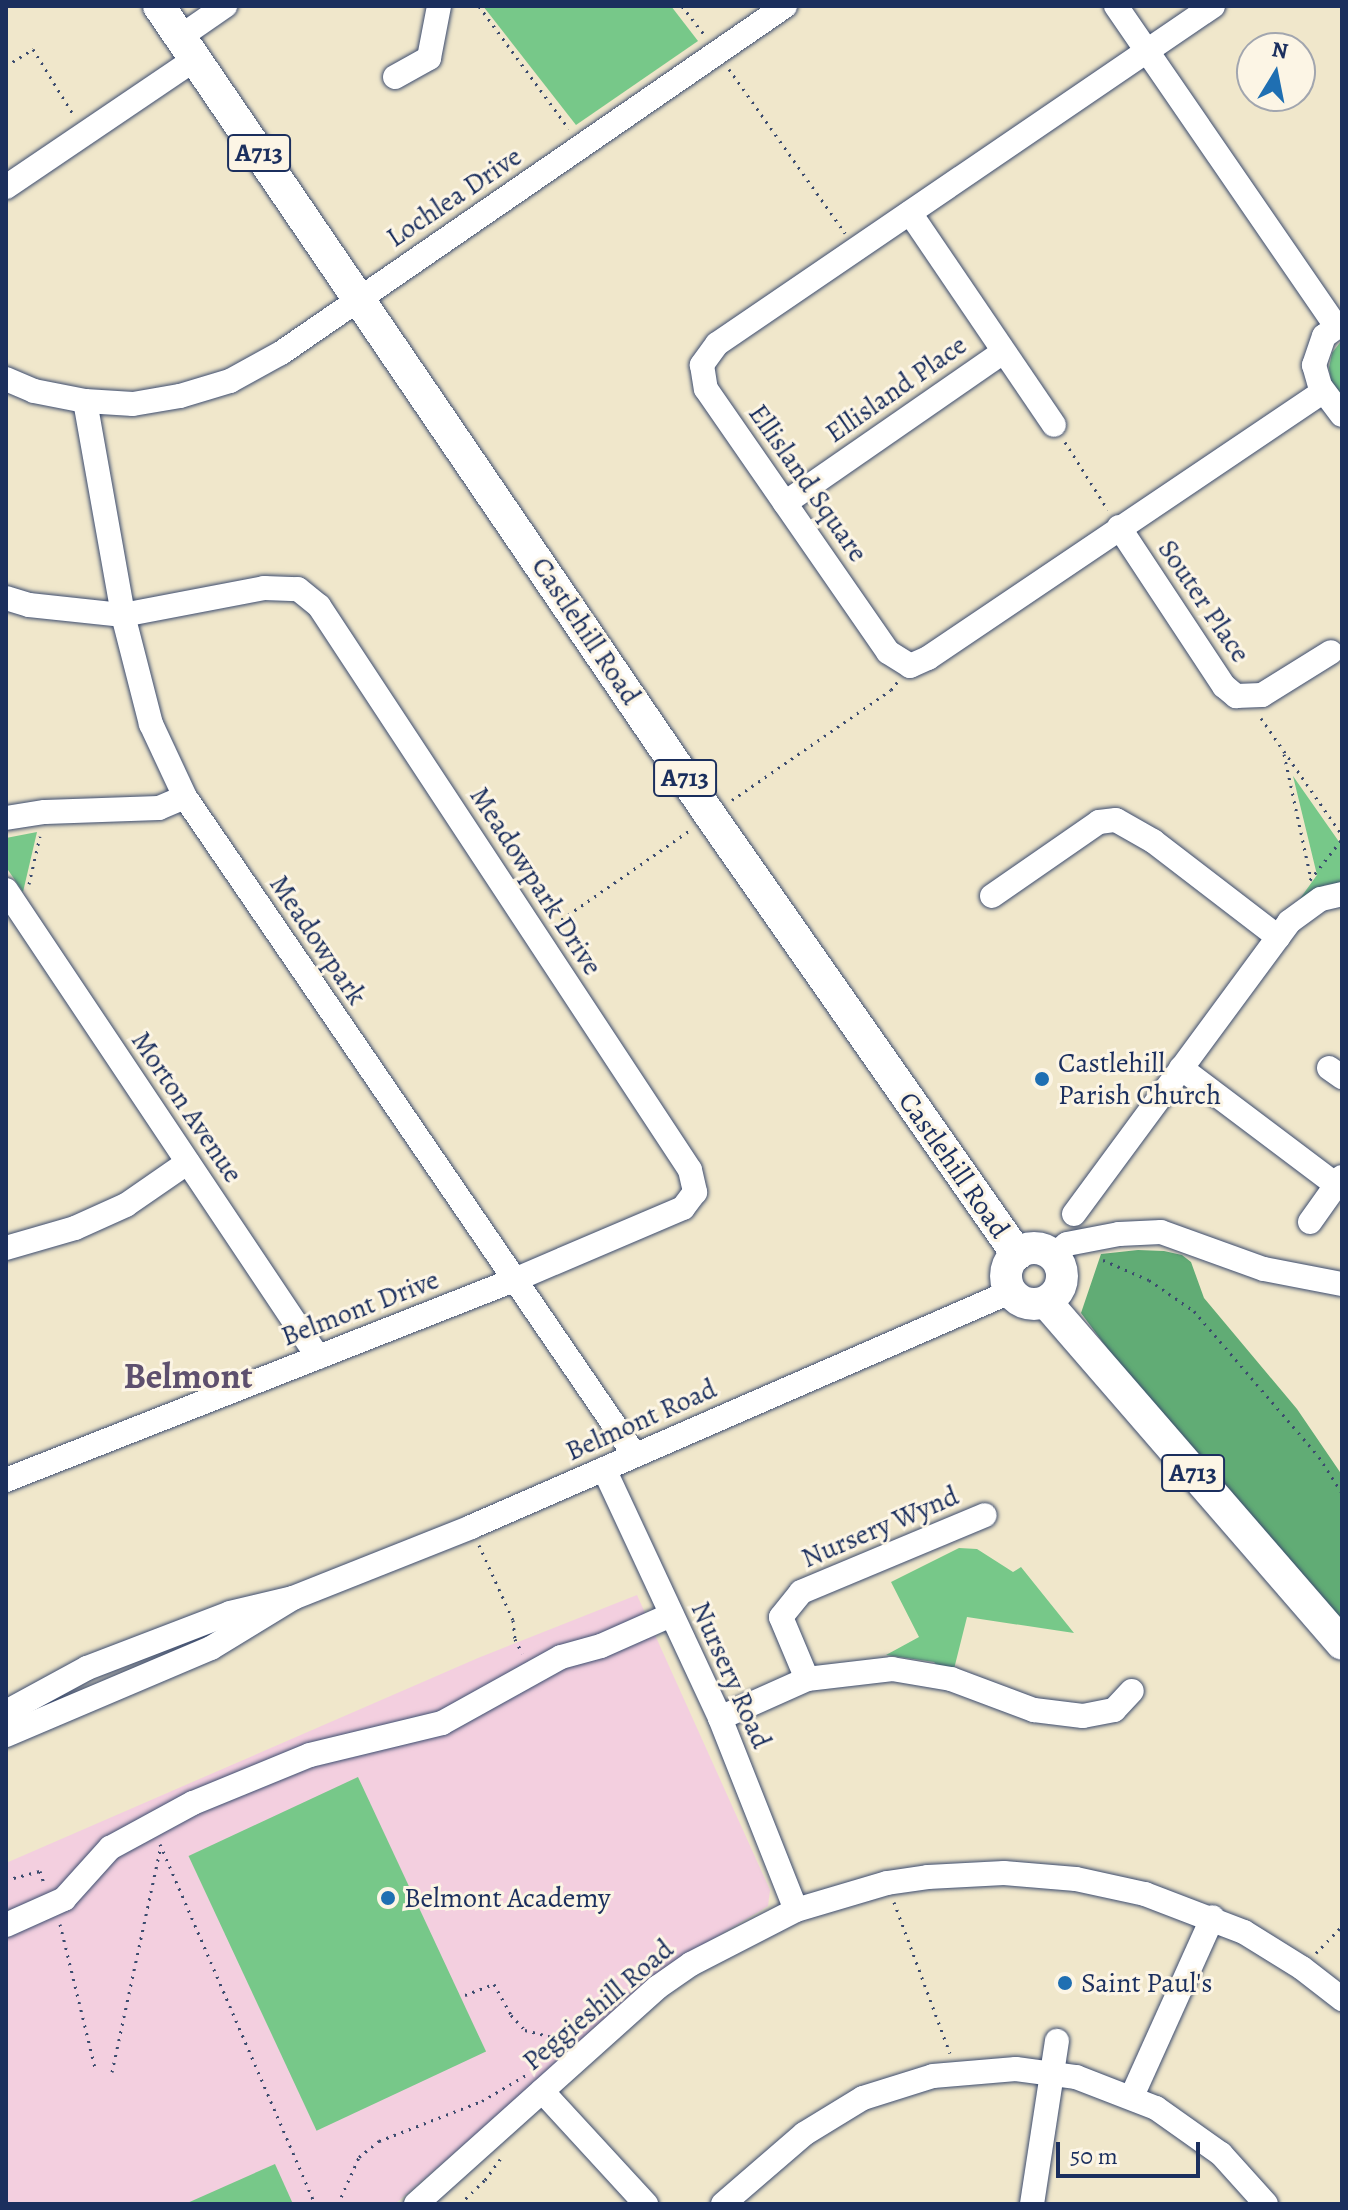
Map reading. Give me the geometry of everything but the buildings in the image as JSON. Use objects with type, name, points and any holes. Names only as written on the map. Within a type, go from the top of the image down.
[{"type":"main road","name":"Castlehill Road","points":[[159,6],[361,298],[710,815],[1017,1254]]},
{"type":"main road","points":[[1031,1248],[1060,1250],[1062,1281],[1056,1293],[1046,1302],[1030,1304],[1010,1292],[1006,1271],[1017,1254],[1031,1248]]},
{"type":"main road","name":"A713","points":[[1046,1302],[1341,1641]]},
{"type":"street","points":[[6,187],[85,133],[188,48],[225,6]]},
{"type":"street","points":[[395,77],[429,58],[439,6]]},
{"type":"street","name":"Lochlea Drive","points":[[6,379],[34,391],[85,401],[133,404],[180,396],[230,381],[281,353],[785,6]]},
{"type":"street","points":[[1116,6],[1339,324],[1324,336],[1315,353],[1314,372],[1323,392],[1342,415]]},
{"type":"street","name":"Ellisland Square","points":[[1213,6],[717,344],[702,365],[706,389],[888,652],[910,666],[928,658],[1323,392]]},
{"type":"street","name":"Ellisland Place","points":[[910,213],[1002,353],[1054,425]]},
{"type":"street","name":"Ellisland Place","points":[[785,503],[1002,353]]},
{"type":"street","name":"Meadowpark","points":[[85,401],[123,615],[151,724],[185,797],[634,1454]]},
{"type":"street","name":"Souter Place","points":[[1119,527],[1224,686],[1236,696],[1262,695],[1331,652]]},
{"type":"street","name":"Meadowpark Drive","points":[[6,598],[29,605],[123,615],[264,588],[298,589],[319,606],[690,1170],[695,1192],[683,1208],[514,1280]]},
{"type":"street","points":[[6,818],[45,812],[159,808],[185,797]]},
{"type":"street","points":[[992,897],[1099,822],[1116,820],[1153,841],[1278,937]]},
{"type":"street","name":"Morton Avenue","points":[[6,890],[318,1357]]},
{"type":"street","points":[[1074,1214],[1289,922],[1321,899],[1342,894]]},
{"type":"street","points":[[1181,1068],[1339,1181],[1310,1222]]},
{"type":"street","points":[[6,1248],[75,1228],[126,1205],[188,1162]]},
{"type":"street","points":[[1060,1250],[1119,1234],[1161,1232],[1264,1269],[1342,1284]]},
{"type":"street","name":"Belmont Drive","points":[[6,1480],[514,1280]]},
{"type":"street","name":"Belmont Road","points":[[6,1712],[87,1668],[230,1613],[293,1598],[471,1527],[1010,1292]]},
{"type":"street","name":"Nursery Road","points":[[604,1469],[720,1718],[796,1910]]},
{"type":"street","name":"Nursery Wynd","points":[[807,1679],[781,1617],[801,1592],[985,1515]]},
{"type":"street","name":"Belmont Road","points":[[6,1735],[211,1648],[293,1598]]},
{"type":"street","points":[[6,1925],[64,1899],[110,1848],[157,1834],[193,1803],[310,1755],[442,1723],[561,1657],[601,1646],[671,1615]]},
{"type":"street","points":[[720,1718],[807,1679],[892,1669],[951,1679],[1034,1710],[1083,1716],[1114,1710],[1132,1691]]},
{"type":"street","name":"Peggieshill Road","points":[[416,2204],[658,1987],[691,1964],[736,1937],[796,1910],[887,1883],[969,1873],[1040,1875],[1111,1885],[1213,1917],[1302,1968],[1342,1999]]},
{"type":"street","points":[[1132,2096],[1213,1917]]},
{"type":"street","points":[[1032,2204],[1057,2041]]},
{"type":"street","points":[[723,2204],[804,2134],[842,2109],[908,2082],[957,2071],[1016,2069],[1052,2072],[1132,2096],[1201,2137],[1266,2204]]},
{"type":"street","points":[[544,2089],[646,2204]]},
{"type":"path","points":[[479,6],[582,147]]},
{"type":"path","points":[[682,6],[856,249]]},
{"type":"path","points":[[6,66],[33,49],[85,133]]},
{"type":"path","points":[[1054,425],[1119,527]]},
{"type":"path","points":[[1245,696],[1342,835]]},
{"type":"path","points":[[1283,750],[1311,879]]},
{"type":"path","points":[[23,915],[45,812]]},
{"type":"path","points":[[1060,1250],[1149,1280],[1194,1311],[1319,1457],[1342,1493]]},
{"type":"path","points":[[471,1527],[513,1620],[515,1639],[532,1674]]},
{"type":"path","points":[[112,2072],[157,1834]]},
{"type":"path","points":[[157,1834],[315,2204]]},
{"type":"path","points":[[6,1880],[40,1871],[60,1925],[95,2068]]},
{"type":"path","points":[[887,1883],[957,2071]]},
{"type":"path","points":[[1302,1968],[1342,1926]]},
{"type":"path","points":[[465,1995],[494,1984],[511,2015],[525,2030],[568,2041],[581,2056]]},
{"type":"path","points":[[338,2204],[359,2157],[379,2141],[482,2101],[530,2072],[544,2089]]},
{"type":"shaded area","name":"Belmont Academy","points":[[637,1595],[770,1890],[768,1906],[674,1962],[395,2204],[6,2204],[6,1863],[478,1658]]},
{"type":"green space","points":[[483,6],[671,6],[698,41],[576,125]]},
{"type":"green space","points":[[1342,340],[1342,396],[1331,380],[1329,368],[1332,353]]},
{"type":"green space","points":[[1293,776],[1342,846],[1342,883],[1325,885],[1299,900],[1317,875]]},
{"type":"green space","points":[[37,832],[23,892],[6,867],[6,838]]},
{"type":"green space","points":[[1138,1250],[1182,1255],[1191,1262],[1204,1298],[1297,1409],[1342,1475],[1342,1628],[1125,1372],[1081,1313],[1101,1254]]},
{"type":"green space","points":[[959,1548],[977,1549],[1013,1572],[1021,1567],[1074,1633],[967,1617],[953,1673],[943,1672],[934,1662],[886,1655],[919,1637],[891,1582]]},
{"type":"green space","points":[[358,1777],[486,2052],[317,2131],[189,1856]]},
{"type":"green space","points":[[275,2164],[293,2204],[185,2204]]},
{"type":"place","name":"Castlehill Parish Church","points":[[1042,1079]]},
{"type":"place","name":"Belmont Academy","points":[[388,1898]]},
{"type":"place","name":"Saint Paul's","points":[[1065,1983]]},
{"type":"district","name":"Belmont","points":[[188,1376]]}]
